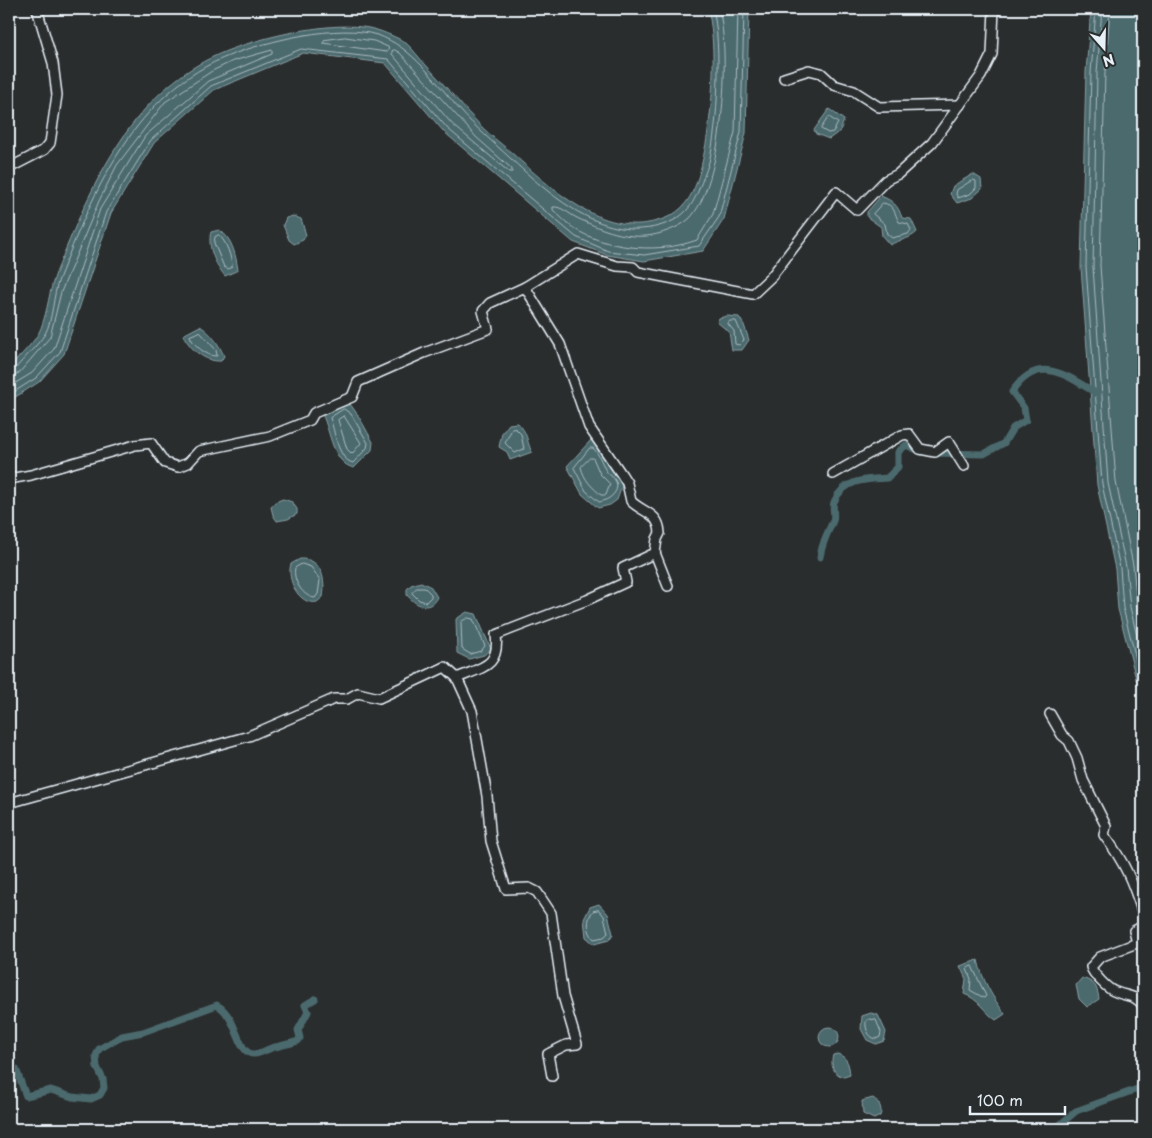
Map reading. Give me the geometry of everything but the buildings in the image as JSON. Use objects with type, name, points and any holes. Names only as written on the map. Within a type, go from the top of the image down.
[{"type":"street","points":[[9,168],[44,150],[50,143],[57,95],[53,63],[37,9]]},
{"type":"street","points":[[9,479],[31,476],[135,445],[151,443],[165,463],[178,467],[188,464],[199,451],[250,442],[294,428],[310,420],[314,413],[352,397],[358,382],[488,329],[483,311],[490,303],[525,287],[575,255],[584,254],[617,266],[633,267],[638,272],[753,294],[771,276],[836,192],[857,210],[886,180],[898,174],[932,143],[981,76],[992,54],[994,9]]},
{"type":"street","points":[[784,78],[809,70],[821,73],[834,85],[854,91],[879,107],[960,105]]},
{"type":"street","points":[[525,287],[560,344],[590,427],[627,483],[631,501],[649,511],[658,525],[660,533],[655,553],[668,586]]},
{"type":"street","points":[[833,474],[902,435],[909,434],[920,449],[936,452],[949,442],[964,466]]},
{"type":"street","points":[[457,678],[484,668],[495,658],[497,648],[496,634],[626,582],[623,568],[626,565],[655,553]]},
{"type":"street","points":[[9,803],[249,736],[334,699],[347,700],[358,693],[379,698],[445,667],[457,678],[472,711],[487,796],[491,841],[506,889],[529,888],[537,892],[551,913],[563,996],[577,1044],[566,1046],[548,1054],[552,1076]]},
{"type":"street","points":[[1050,714],[1062,735],[1069,742],[1077,758],[1083,780],[1106,826],[1104,835],[1117,850],[1126,867],[1143,914]]},
{"type":"street","points":[[1143,926],[1134,932],[1137,943],[1100,957],[1091,967],[1093,972],[1115,992],[1127,993],[1143,1006]]},
{"type":"water","points":[[708,9],[749,9],[746,133],[724,219],[703,251],[644,261],[607,255],[573,242],[444,132],[385,63],[303,53],[214,90],[154,143],[111,213],[64,354],[39,382],[9,401],[9,368],[39,333],[56,273],[101,173],[120,142],[142,113],[167,88],[195,66],[229,50],[263,39],[304,30],[346,26],[364,27],[380,31],[406,43],[483,128],[561,194],[597,216],[617,222],[637,224],[657,221],[671,216],[686,203],[696,184],[706,145],[712,97],[713,49]]},
{"type":"water","points":[[1091,9],[1143,9],[1143,706],[1118,609],[1115,569],[1097,485],[1081,267],[1086,72]]},
{"type":"water","points":[[829,109],[844,120],[840,131],[829,139],[816,134],[814,130]]},
{"type":"water","points":[[973,174],[981,179],[982,189],[972,198],[957,203],[950,194],[953,186]]},
{"type":"water","points":[[881,196],[894,204],[902,218],[911,219],[917,232],[911,237],[890,245],[882,236],[881,227],[867,217],[867,212]]},
{"type":"water","points":[[293,216],[301,219],[306,235],[303,240],[294,244],[289,240],[283,225],[286,218]]},
{"type":"water","points":[[219,230],[230,242],[235,253],[238,270],[225,276],[215,261],[210,244],[211,232]]},
{"type":"water","points":[[727,316],[739,317],[744,325],[749,340],[742,350],[732,350],[729,332],[717,322],[719,318]]},
{"type":"water","points":[[200,326],[211,335],[220,347],[224,356],[221,361],[215,361],[199,354],[190,346],[183,335]]},
{"type":"water","points":[[343,404],[350,404],[373,442],[372,450],[354,468],[341,460],[333,446],[322,414]]},
{"type":"water","points":[[517,423],[525,433],[532,452],[510,460],[507,452],[499,447],[502,433],[509,424]]},
{"type":"water","points":[[592,439],[602,450],[610,468],[620,478],[622,486],[617,500],[610,505],[598,508],[582,494],[567,466]]},
{"type":"water","points":[[283,499],[292,502],[297,509],[297,514],[288,519],[277,521],[271,507],[275,502]]},
{"type":"water","points":[[300,559],[313,562],[321,571],[324,590],[323,597],[317,602],[305,600],[292,584],[290,577],[291,564]]},
{"type":"water","points":[[421,582],[431,587],[437,597],[431,605],[423,606],[414,602],[407,595],[407,589],[411,585]]},
{"type":"water","points":[[467,612],[476,614],[491,649],[484,655],[469,659],[457,653],[456,619]]},
{"type":"water","points":[[599,904],[608,914],[613,934],[609,940],[594,944],[586,937],[584,919],[590,907]]},
{"type":"water","points":[[978,960],[988,988],[1005,1014],[996,1020],[978,1002],[964,994],[966,979],[960,966]]},
{"type":"water","points":[[1082,978],[1096,987],[1099,999],[1087,1007],[1079,999],[1076,985]]},
{"type":"water","points":[[871,1013],[878,1015],[886,1032],[884,1041],[876,1044],[867,1040],[861,1029],[862,1016]]},
{"type":"water","points":[[829,1027],[836,1030],[839,1037],[836,1044],[829,1047],[822,1044],[819,1037],[822,1030]]},
{"type":"water","points":[[838,1054],[847,1062],[850,1075],[840,1076],[833,1069],[833,1055]]},
{"type":"water","points":[[873,1098],[881,1108],[880,1116],[874,1119],[863,1114],[862,1101]]},
{"type":"waterway","points":[[933,453],[984,454],[1004,443],[1013,428],[1026,420],[1024,408],[1012,392],[1022,380],[1032,373],[1043,370],[1053,371],[1075,380],[1098,394]]},
{"type":"waterway","points":[[820,557],[823,543],[833,521],[833,507],[838,494],[856,482],[887,478],[898,467],[898,452],[906,445],[922,452]]},
{"type":"waterway","points":[[9,1066],[16,1069],[26,1096],[51,1090],[72,1097],[91,1099],[100,1095],[104,1088],[103,1079],[97,1067],[96,1056],[99,1049],[122,1036],[143,1032],[217,1005],[229,1018],[244,1048],[248,1052],[256,1054],[298,1041],[300,1038],[298,1030],[308,1012],[305,1005],[315,999]]},
{"type":"waterway","points":[[1055,1129],[1076,1111],[1143,1087]]}]
